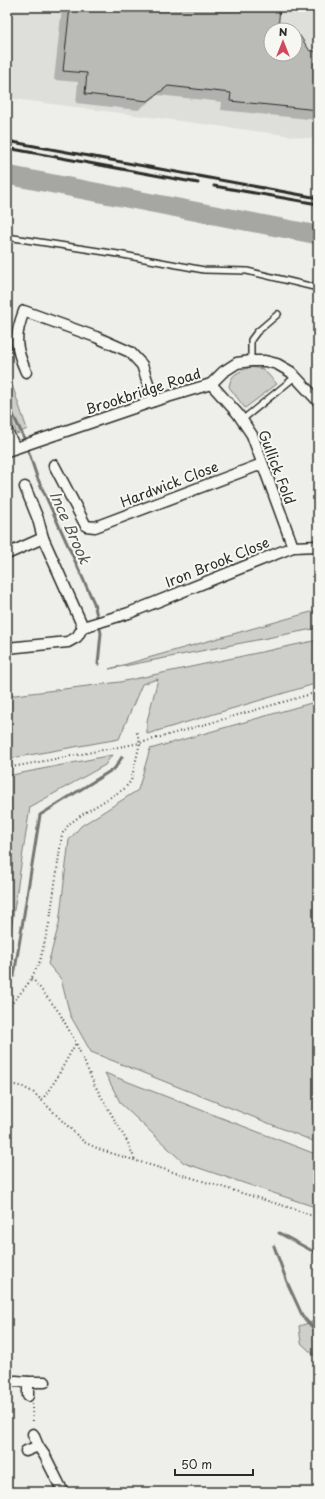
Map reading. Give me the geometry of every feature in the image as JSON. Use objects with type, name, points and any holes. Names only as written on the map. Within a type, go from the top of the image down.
[{"type":"street","points":[[26,372],[18,354],[16,339],[24,311],[96,337],[130,352],[142,366],[154,401]]},
{"type":"street","name":"Brookbridge Road","points":[[14,449],[154,401],[211,384],[223,372],[237,363],[265,361],[277,364],[295,377],[318,400]]},
{"type":"street","name":"Gullick Fold","points":[[211,384],[242,420],[252,435],[293,547]]},
{"type":"street","points":[[7,431],[14,449]]},
{"type":"street","name":"Hardwick Close","points":[[54,465],[86,526],[95,527],[262,464]]},
{"type":"street","points":[[7,648],[68,642],[77,637],[85,626],[43,538],[38,519],[25,487]]},
{"type":"street","points":[[7,554],[43,538]]},
{"type":"street","name":"Iron Brook Close","points":[[85,626],[129,613],[293,547],[318,546]]},
{"type":"street","points":[[7,1382],[16,1380],[45,1382]]},
{"type":"street","points":[[28,1382],[28,1396]]},
{"type":"street","points":[[33,1434],[63,1492]]},
{"type":"street","points":[[26,1451],[38,1446]]},
{"type":"lane","points":[[7,238],[118,254],[204,270],[247,271],[318,288]]},
{"type":"lane","points":[[251,361],[251,340],[257,332],[278,314]]},
{"type":"lane","points":[[242,420],[295,377]]},
{"type":"path","points":[[7,768],[140,744],[318,692]]},
{"type":"path","points":[[7,1008],[32,978],[40,961],[50,920],[62,834],[69,824],[124,789],[132,781],[140,744],[136,730]]},
{"type":"path","points":[[32,978],[60,1012],[76,1043],[94,1084],[128,1143],[135,1160]]},
{"type":"path","points":[[42,1100],[55,1081],[76,1043]]},
{"type":"path","points":[[7,1083],[23,1087],[33,1092],[84,1142],[101,1150],[294,1209],[318,1218]]},
{"type":"path","points":[[28,1396],[32,1404],[33,1434]]},
{"type":"shaded area","points":[[7,7],[318,7],[318,138],[307,138],[7,98]]},
{"type":"shaded area","points":[[250,367],[263,369],[277,384],[245,408],[229,387],[233,376]]},
{"type":"shaded area","points":[[7,370],[27,429],[17,434],[7,410]]},
{"type":"shaded area","points":[[318,610],[318,628],[109,669]]},
{"type":"shaded area","points":[[318,640],[318,683],[147,734],[147,721],[158,679],[142,684],[119,739],[7,759],[7,696],[120,682]]},
{"type":"shaded area","points":[[318,701],[318,1143],[91,1052],[70,1015],[61,979],[48,964],[59,924],[69,840],[81,826],[138,790],[150,749]]},
{"type":"shaded area","points":[[112,755],[105,765],[30,807],[7,955],[7,776]]},
{"type":"shaded area","points":[[105,1073],[318,1155],[318,1208],[184,1163],[121,1104]]},
{"type":"shaded area","points":[[318,1320],[318,1359],[301,1343],[299,1326]]},
{"type":"building","points":[[70,7],[280,7],[279,22],[263,22],[263,62],[303,62],[303,40],[310,51],[318,51],[318,110],[230,101],[231,93],[168,86],[148,101],[85,94],[87,73],[63,71]]},
{"type":"waterway","points":[[7,175],[318,235]]},
{"type":"waterway","name":"Ince Brook","points":[[7,402],[24,438],[37,477],[94,603],[101,633],[98,664]]},
{"type":"waterway","name":"Ince Brook","points":[[7,981],[14,976],[40,815],[115,768],[122,757]]},
{"type":"waterway","points":[[279,1233],[318,1254]]},
{"type":"waterway","points":[[274,1246],[287,1282],[303,1317],[318,1333]]},
{"type":"railway","points":[[7,141],[318,198]]},
{"type":"railway","points":[[7,148],[198,183]]},
{"type":"railway","points":[[214,186],[318,204]]}]
